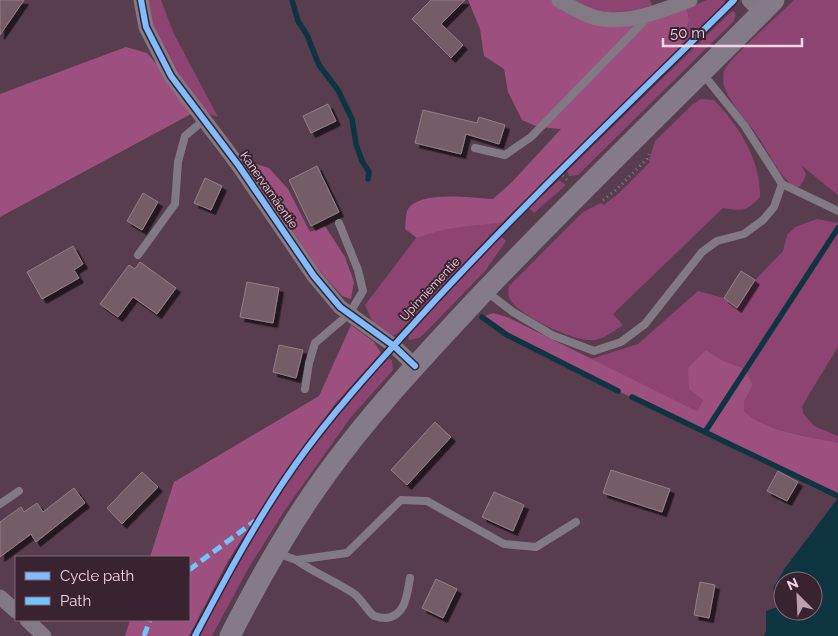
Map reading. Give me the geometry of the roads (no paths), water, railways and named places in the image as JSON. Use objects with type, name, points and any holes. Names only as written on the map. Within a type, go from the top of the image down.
[{"type":"main road","points":[[230,636],[256,584],[275,552],[325,476],[364,425],[415,366],[486,291],[580,193],[702,72],[761,4]]},
{"type":"street","name":"Kanervamäentie","points":[[141,0],[146,26],[171,76],[239,166],[314,276],[340,307],[394,346],[415,366]]},
{"type":"street","points":[[559,0],[582,12],[602,19],[620,19],[651,14],[690,0]]},
{"type":"street","points":[[0,598],[15,610]]},
{"type":"street","points":[[28,621],[44,636]]},
{"type":"lane","points":[[475,148],[506,155],[531,137],[651,14]]},
{"type":"lane","points":[[702,72],[744,125],[782,184],[838,211]]},
{"type":"lane","points":[[138,255],[175,204],[178,162],[185,136],[204,120]]},
{"type":"lane","points":[[486,291],[513,312],[552,335],[585,348],[594,351],[621,342],[646,324],[702,252],[717,241],[744,234],[763,220],[774,207],[782,184]]},
{"type":"lane","points":[[305,389],[309,363],[315,343],[349,314],[363,291],[358,270],[339,223]]},
{"type":"lane","points":[[0,504],[19,491]]},
{"type":"lane","points":[[296,560],[347,553],[401,500],[427,501],[504,544],[536,547],[576,522]]},
{"type":"lane","points":[[275,552],[296,560],[314,573],[337,583],[355,595],[374,615],[383,618],[392,617],[401,610],[407,598],[410,578]]},
{"type":"water","points":[[838,498],[838,636],[764,636],[766,631],[766,611],[773,608],[773,621],[823,621],[823,571],[783,571]]},
{"type":"waterway","points":[[292,0],[298,21],[307,35],[319,65],[338,90],[352,119],[356,144],[362,161],[369,172],[368,179]]},
{"type":"waterway","points":[[705,432],[838,228]]},
{"type":"waterway","points":[[482,317],[507,335],[618,391]]},
{"type":"waterway","points":[[632,397],[838,496]]}]
